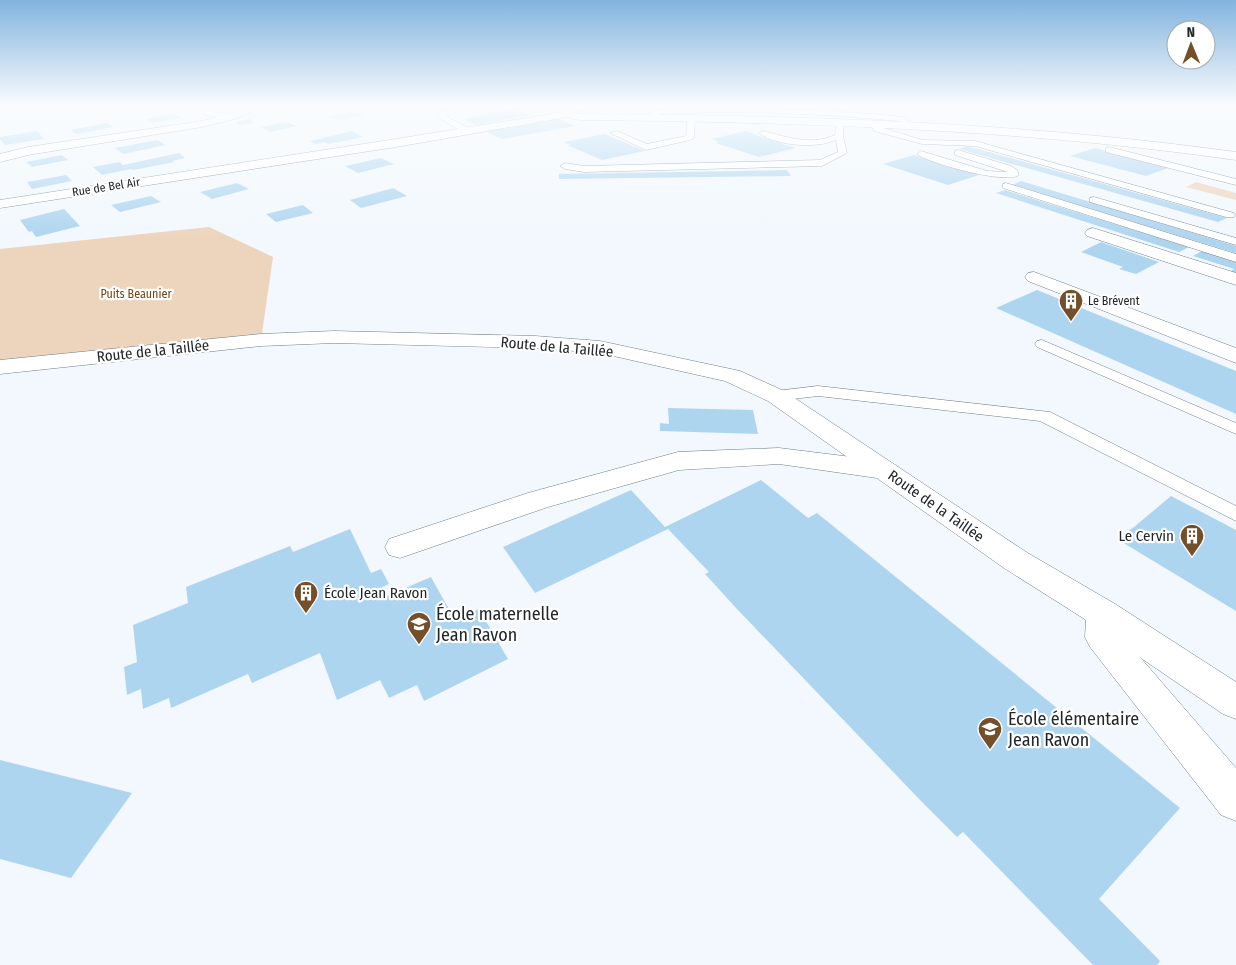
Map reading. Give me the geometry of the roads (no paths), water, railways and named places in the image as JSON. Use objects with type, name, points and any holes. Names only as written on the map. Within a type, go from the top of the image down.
[{"type":"street","points":[[0,158],[34,150]]},
{"type":"street","name":"Rue de Bel Air","points":[[0,204],[345,150]]},
{"type":"street","points":[[1187,150],[1198,156],[1236,169]]},
{"type":"street","points":[[1193,150],[1236,156]]},
{"type":"street","points":[[1094,233],[1236,279]]},
{"type":"street","points":[[1034,277],[1236,356]]},
{"type":"street","name":"Route de la Taillée","points":[[0,367],[261,340],[334,337],[535,342],[600,347],[732,376],[776,396],[1008,556],[1103,614],[1236,702]]},
{"type":"street","points":[[400,547],[538,500],[678,461],[779,456],[884,470]]},
{"type":"street","points":[[1103,614],[1102,637],[1236,800]]},
{"type":"lane","points":[[565,166],[584,169],[799,166],[822,163],[843,153],[842,150]]},
{"type":"lane","points":[[921,154],[986,174],[1014,175],[1014,172],[1008,168],[949,150]]},
{"type":"lane","points":[[997,150],[1230,215]]},
{"type":"lane","points":[[1110,150],[1236,182]]},
{"type":"lane","points":[[1006,186],[1236,258]]},
{"type":"lane","points":[[1085,198],[1236,242]]},
{"type":"lane","points":[[1042,344],[1236,430]]},
{"type":"lane","points":[[776,396],[818,391],[1044,416],[1236,514]]},
{"type":"place","name":"Le Brévent","points":[[1071,322]]},
{"type":"place","name":"Le Cervin","points":[[1192,557]]},
{"type":"place","name":"École Jean Ravon","points":[[306,614]]},
{"type":"place","name":"École maternelle Jean Ravon","points":[[419,645]]},
{"type":"place","name":"École élémentaire Jean Ravon","points":[[990,750]]},
{"type":"park label","name":"Puits Beaunier","points":[[136,294]]}]
